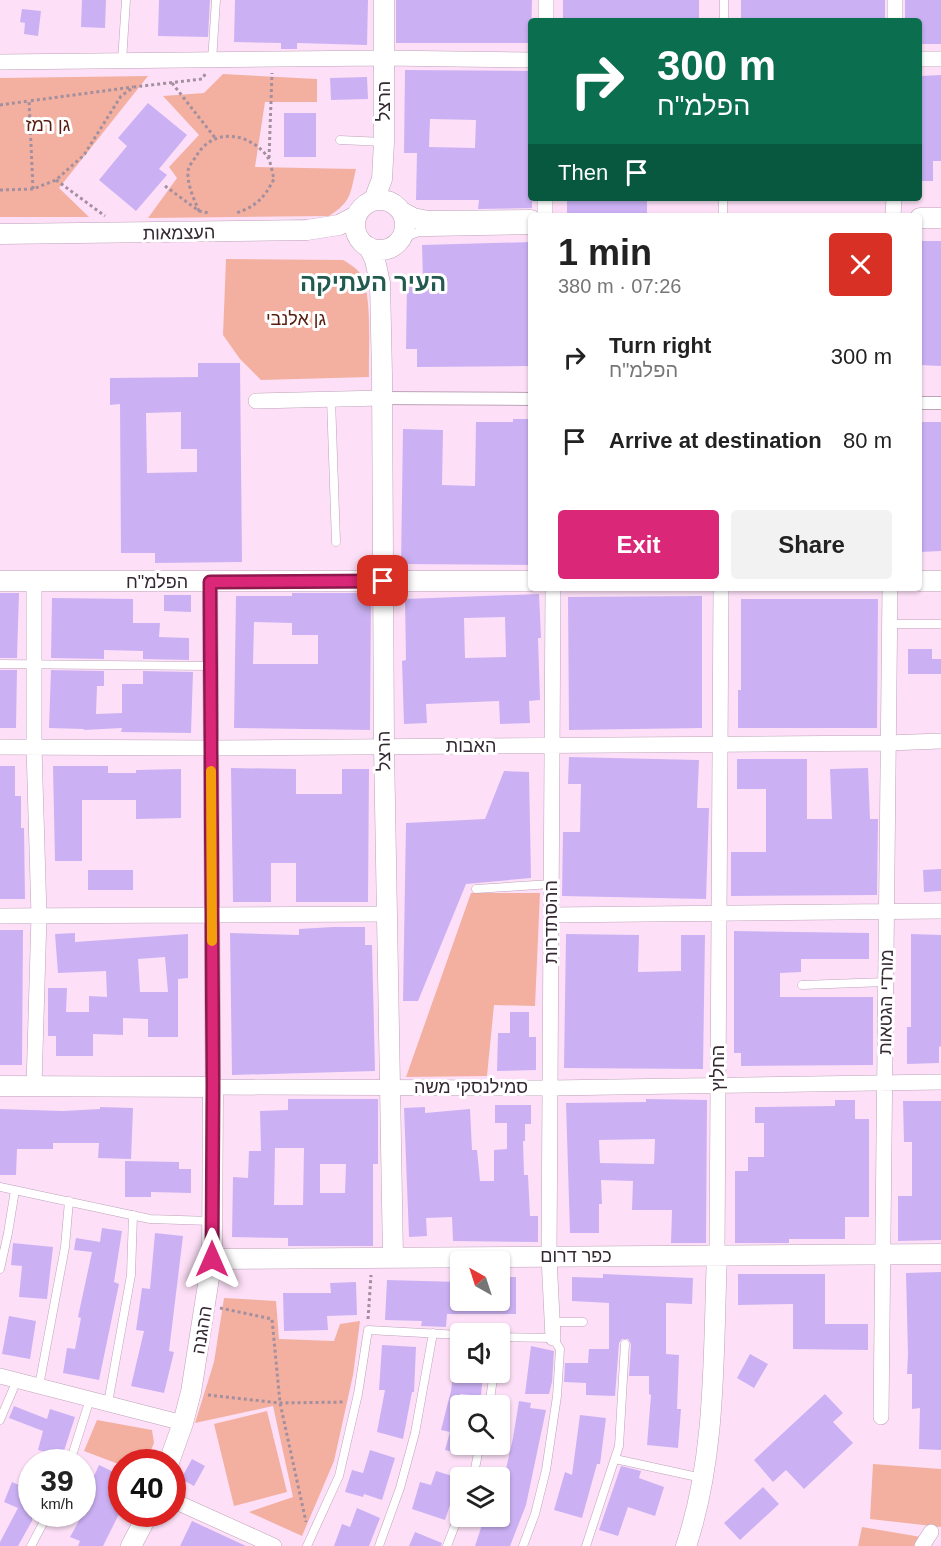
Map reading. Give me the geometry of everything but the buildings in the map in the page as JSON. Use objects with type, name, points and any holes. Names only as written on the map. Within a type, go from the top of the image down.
[{"type":"street","name":"הרצל","points":[[374,200],[382,179],[384,142],[384,0]]},
{"type":"street","points":[[546,0],[546,18]]},
{"type":"street","points":[[895,18],[896,0]]},
{"type":"street","points":[[0,62],[384,58],[528,60]]},
{"type":"street","points":[[922,59],[941,59]]},
{"type":"street","points":[[402,212],[405,225],[402,238],[397,243],[383,250],[369,247],[358,237],[356,216],[366,203],[380,199],[393,203],[413,218],[528,220]]},
{"type":"street","name":"העצמאות","points":[[0,234],[308,230],[339,225],[356,216]]},
{"type":"street","points":[[922,218],[941,218]]},
{"type":"street","name":"הרצל","points":[[369,247],[375,260],[380,283],[384,747],[393,1257]]},
{"type":"street","points":[[256,401],[382,398],[528,399]]},
{"type":"street","points":[[922,404],[941,403]]},
{"type":"street","name":"הפלמ\"ח","points":[[0,581],[528,581]]},
{"type":"street","points":[[922,581],[941,581]]},
{"type":"street","points":[[34,582],[34,747],[39,916],[34,1086]]},
{"type":"street","name":"ההגנה","points":[[174,1449],[191,1392],[212,1259],[210,582]]},
{"type":"street","name":"ההסתדרות","points":[[553,591],[549,1257],[553,1330]]},
{"type":"street","name":"החלוץ","points":[[686,1546],[699,1496],[710,1424],[717,1255],[721,591]]},
{"type":"street","name":"מורדי הגטאות","points":[[881,1417],[890,591]]},
{"type":"street","name":"האבות","points":[[0,747],[552,746],[941,741]]},
{"type":"street","points":[[551,915],[941,911]]},
{"type":"street","points":[[0,916],[387,914]]},
{"type":"street","name":"סמילנסקי משה","points":[[0,1086],[550,1088],[941,1083]]},
{"type":"street","name":"כפר דרום","points":[[212,1259],[941,1254]]},
{"type":"street","points":[[0,1376],[183,1423]]},
{"type":"street","points":[[186,1507],[246,1537],[274,1546]]},
{"type":"street","points":[[131,1546],[141,1527]]},
{"type":"street","points":[[922,1546],[931,1532]]},
{"type":"lane","points":[[122,61],[126,0]]},
{"type":"lane","points":[[212,61],[216,0]]},
{"type":"lane","points":[[724,0],[724,18]]},
{"type":"lane","points":[[340,140],[384,142]]},
{"type":"lane","points":[[402,238],[429,232],[528,230]]},
{"type":"lane","points":[[331,399],[336,542]]},
{"type":"lane","points":[[889,624],[941,624]]},
{"type":"lane","points":[[0,664],[210,666]]},
{"type":"lane","points":[[476,889],[551,884]]},
{"type":"lane","points":[[802,985],[886,982]]},
{"type":"lane","points":[[0,1187],[150,1219],[212,1221]]},
{"type":"lane","points":[[0,1269],[15,1190]]},
{"type":"lane","points":[[39,1386],[65,1246],[69,1201]]},
{"type":"lane","points":[[108,1403],[131,1275],[133,1215]]},
{"type":"lane","points":[[510,1336],[553,1330],[583,1322]]},
{"type":"lane","points":[[308,1542],[339,1476],[356,1401],[368,1330],[450,1334]]},
{"type":"lane","points":[[523,1546],[535,1514],[546,1470],[557,1396],[560,1349],[553,1330]]},
{"type":"lane","points":[[379,1546],[400,1488],[415,1432],[433,1333]]},
{"type":"lane","points":[[586,1546],[619,1446],[625,1344]]},
{"type":"lane","points":[[0,1420],[17,1380]]},
{"type":"lane","points":[[74,1449],[90,1399]]},
{"type":"lane","points":[[615,1459],[702,1478]]},
{"type":"lane","points":[[31,1546],[41,1527]]},
{"type":"lane","points":[[447,1546],[454,1527]]},
{"type":"path","points":[[234,214],[253,208],[274,178],[269,158],[273,60]]},
{"type":"path","points":[[0,105],[202,79],[212,61]]},
{"type":"path","points":[[172,83],[216,139]]},
{"type":"path","points":[[0,190],[33,189],[56,180],[84,155],[121,96],[134,87]]},
{"type":"path","points":[[29,101],[33,189]]},
{"type":"path","points":[[199,211],[191,193],[188,169],[199,151],[208,142],[225,135],[244,138],[269,158]]},
{"type":"path","points":[[56,180],[128,233]]},
{"type":"path","points":[[165,186],[199,211],[218,215]]},
{"type":"path","points":[[368,1330],[372,1258]]},
{"type":"path","points":[[206,1305],[272,1319],[280,1403],[308,1542]]},
{"type":"path","points":[[191,1392],[280,1403],[356,1401]]},
{"type":"green space","points":[[223,74],[317,79],[317,102],[265,102],[255,167],[356,169],[349,196],[337,211],[329,216],[148,218],[177,178],[169,167],[199,135],[163,96],[204,93]]},
{"type":"green space","name":"גן רמז","points":[[148,76],[59,188],[89,217],[0,217],[0,78]]},
{"type":"green space","name":"גן אלנבי","points":[[226,259],[343,260],[356,269],[365,284],[367,296],[369,377],[261,380],[240,359],[223,335]]},
{"type":"green space","points":[[471,893],[540,893],[535,1006],[494,1005],[487,1076],[406,1077]]},
{"type":"green space","points":[[224,1298],[276,1301],[279,1339],[334,1341],[340,1324],[360,1321],[353,1375],[334,1461],[302,1536],[249,1512],[293,1497],[273,1406],[195,1423],[214,1362]]},
{"type":"green space","points":[[267,1411],[287,1492],[234,1506],[214,1424]]},
{"type":"green space","points":[[97,1420],[152,1430],[154,1443],[151,1449],[108,1449],[108,1460],[96,1456],[96,1449],[85,1449]]},
{"type":"green space","points":[[873,1464],[941,1469],[941,1527],[870,1519]]},
{"type":"green space","points":[[862,1527],[921,1537],[915,1546],[858,1546]]},
{"type":"slow traffic","points":[[211,771],[212,941]]},
{"type":"district","name":"העיר העתיקה","points":[[373,282]]},
{"type":"route","points":[[212,1259],[210,582],[383,581]]}]
